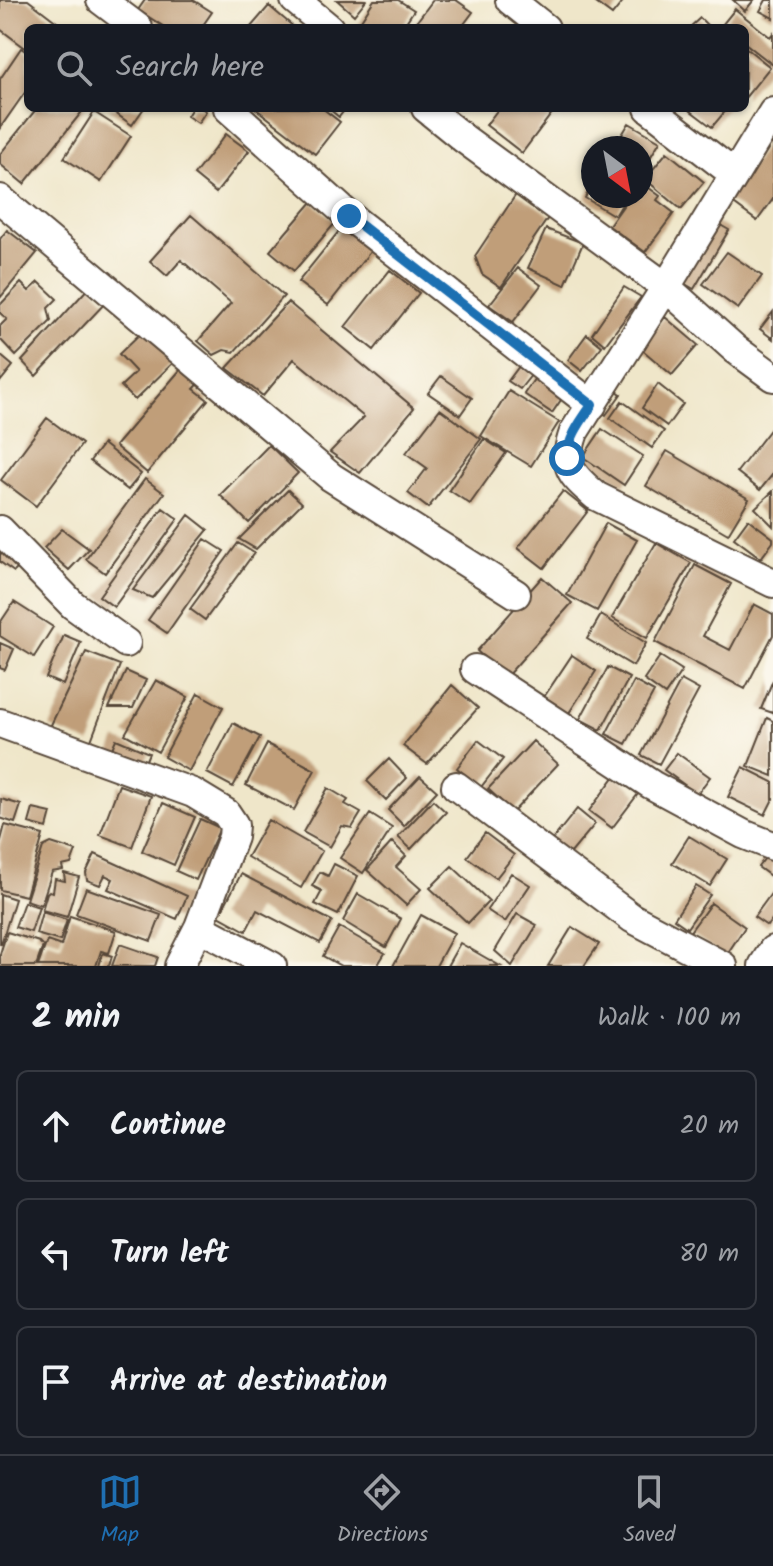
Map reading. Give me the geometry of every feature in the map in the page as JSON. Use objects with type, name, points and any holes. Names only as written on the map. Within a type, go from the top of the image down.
[{"type":"street","points":[[101,0],[133,24]]},
{"type":"street","points":[[295,0],[324,24]]},
{"type":"street","points":[[510,0],[540,24]]},
{"type":"street","points":[[232,112],[349,216],[592,405]]},
{"type":"street","points":[[431,112],[475,148],[666,287],[735,349],[773,377]]},
{"type":"street","points":[[654,112],[734,174]]},
{"type":"street","points":[[773,112],[574,432],[567,458],[579,482],[596,496],[773,583]]},
{"type":"street","points":[[0,199],[331,477],[516,594]]},
{"type":"street","points":[[0,530],[73,605],[126,643]]},
{"type":"street","points":[[475,669],[652,785],[743,834],[773,846]]},
{"type":"street","points":[[0,723],[193,793],[226,813],[234,825],[233,837],[199,927],[179,966]]},
{"type":"street","points":[[456,786],[632,918],[723,966]]},
{"type":"street","points":[[199,927],[272,966]]},
{"type":"street","points":[[763,966],[773,950]]},
{"type":"building","points":[[0,0],[28,0],[59,24],[24,24],[24,47],[0,29]]},
{"type":"building","points":[[145,0],[193,0],[212,12],[204,24],[160,24],[138,10]]},
{"type":"building","points":[[337,0],[366,0],[354,15]]},
{"type":"building","points":[[374,0],[398,0],[414,10],[405,24],[359,24]]},
{"type":"building","points":[[433,0],[456,0],[473,12],[464,24],[415,24]]},
{"type":"building","points":[[592,0],[624,0],[612,15]]},
{"type":"building","points":[[733,0],[754,0],[745,11]]},
{"type":"building","points":[[766,0],[773,0],[773,18],[760,11]]},
{"type":"building","points":[[269,6],[290,24],[253,24]]},
{"type":"building","points":[[735,9],[770,37],[773,33],[773,65],[749,46],[749,24],[723,24]]},
{"type":"building","points":[[21,48],[24,50],[24,94],[0,128],[0,79]]},
{"type":"building","points":[[749,50],[770,67],[749,93]]},
{"type":"building","points":[[34,112],[82,112],[24,184],[0,164],[0,154]]},
{"type":"building","points":[[94,112],[131,136],[101,182],[64,158]]},
{"type":"building","points":[[114,112],[141,112],[132,125]]},
{"type":"building","points":[[190,112],[205,112],[198,123],[187,116]]},
{"type":"building","points":[[260,112],[327,112],[340,122],[315,154]]},
{"type":"building","points":[[496,112],[553,112],[522,153],[486,125]]},
{"type":"building","points":[[692,112],[725,112],[712,127]]},
{"type":"building","points":[[629,123],[651,136],[621,136]]},
{"type":"building","points":[[226,134],[249,151],[216,193],[194,175]]},
{"type":"building","points":[[773,136],[773,199],[757,221],[727,199]]},
{"type":"building","points":[[653,137],[660,141],[653,153]]},
{"type":"building","points":[[667,152],[704,182],[681,209],[653,186],[653,169]]},
{"type":"building","points":[[653,191],[660,196],[657,200],[674,213],[645,252],[609,226],[622,208],[653,208]]},
{"type":"building","points":[[517,193],[550,215],[501,287],[482,274],[475,256]]},
{"type":"building","points":[[312,202],[336,222],[294,271],[270,251]]},
{"type":"building","points":[[602,208],[620,208],[615,216]]},
{"type":"building","points":[[191,215],[284,296],[234,352],[224,350],[214,355],[198,341],[231,303],[181,260],[167,276],[150,261]]},
{"type":"building","points":[[715,222],[729,230],[694,289],[680,281]]},
{"type":"building","points":[[344,225],[373,248],[328,305],[298,282]]},
{"type":"building","points":[[546,229],[583,243],[565,285],[528,268]]},
{"type":"building","points":[[7,230],[37,253],[0,298],[0,239]]},
{"type":"building","points":[[727,252],[762,276],[738,309],[703,284]]},
{"type":"building","points":[[518,268],[541,285],[513,322],[489,305]]},
{"type":"building","points":[[390,270],[419,293],[374,350],[345,327]]},
{"type":"building","points":[[39,282],[57,299],[48,308],[51,321],[16,356],[0,339],[0,326],[7,319],[0,313],[0,305],[21,283],[29,291]]},
{"type":"building","points":[[91,285],[107,301],[36,376],[22,361]]},
{"type":"building","points":[[624,287],[641,297],[605,345],[592,334]]},
{"type":"building","points":[[288,302],[414,408],[360,473],[330,452],[364,417],[294,359],[263,396],[227,368]]},
{"type":"building","points":[[773,312],[773,339],[760,329]]},
{"type":"building","points":[[665,317],[698,345],[672,375],[639,347]]},
{"type":"building","points":[[146,328],[177,359],[135,400],[121,386],[136,372],[119,354]]},
{"type":"building","points":[[587,334],[602,346],[582,371],[568,360]]},
{"type":"building","points":[[0,355],[13,366],[0,382]]},
{"type":"building","points":[[187,362],[205,377],[194,389],[208,400],[147,473],[115,446]]},
{"type":"building","points":[[520,365],[532,374],[520,389],[508,381]]},
{"type":"building","points":[[537,375],[565,394],[552,413],[524,394]]},
{"type":"building","points":[[441,376],[472,398],[460,415],[428,393]]},
{"type":"building","points":[[658,384],[683,404],[667,426],[642,408]]},
{"type":"building","points":[[611,386],[621,394],[606,415],[595,408]]},
{"type":"building","points":[[509,391],[559,422],[531,466],[481,436]]},
{"type":"building","points":[[622,401],[664,431],[652,448],[610,418]]},
{"type":"building","points":[[440,409],[481,439],[428,508],[408,493],[427,468],[406,453]]},
{"type":"building","points":[[47,418],[82,444],[36,506],[1,480]]},
{"type":"building","points":[[773,426],[773,474],[760,490],[737,472]]},
{"type":"building","points":[[602,429],[643,456],[624,485],[583,457]]},
{"type":"building","points":[[484,439],[506,453],[470,504],[449,490]]},
{"type":"building","points":[[103,444],[141,474],[128,490],[90,461]]},
{"type":"building","points":[[269,445],[298,473],[249,523],[220,495]]},
{"type":"building","points":[[667,451],[749,499],[728,534],[646,486]]},
{"type":"building","points":[[145,479],[164,493],[105,573],[86,559]]},
{"type":"building","points":[[288,490],[302,503],[256,549],[239,539]]},
{"type":"building","points":[[563,491],[588,511],[544,568],[518,548]]},
{"type":"building","points":[[773,491],[773,526],[755,508]]},
{"type":"building","points":[[163,508],[178,519],[114,607],[99,596]]},
{"type":"building","points":[[189,515],[208,530],[152,598],[133,590]]},
{"type":"building","points":[[748,519],[773,538],[761,558],[734,538]]},
{"type":"building","points":[[606,523],[637,540],[597,611],[567,595]]},
{"type":"building","points":[[62,529],[89,549],[69,570],[44,548]]},
{"type":"building","points":[[0,539],[25,561],[14,572],[0,562]]},
{"type":"building","points":[[205,539],[224,551],[167,633],[148,620]]},
{"type":"building","points":[[238,543],[254,553],[205,620],[190,609]]},
{"type":"building","points":[[656,543],[691,563],[647,638],[612,618]]},
{"type":"building","points":[[695,565],[731,584],[703,636],[730,650],[754,604],[773,614],[773,635],[745,689],[655,642]]},
{"type":"building","points":[[542,577],[572,603],[506,677],[477,651]]},
{"type":"building","points":[[14,602],[53,627],[34,657],[0,636],[0,623]]},
{"type":"building","points":[[601,615],[646,643],[633,666],[587,639]]},
{"type":"building","points":[[64,635],[81,642],[63,685],[46,678]]},
{"type":"building","points":[[0,643],[14,649],[5,670],[0,668]]},
{"type":"building","points":[[86,652],[120,665],[90,743],[50,727]]},
{"type":"building","points":[[572,655],[596,671],[567,716],[542,700]]},
{"type":"building","points":[[660,656],[682,670],[665,695],[644,680]]},
{"type":"building","points":[[608,667],[629,678],[601,730],[580,719]]},
{"type":"building","points":[[126,671],[146,680],[133,708],[109,708]]},
{"type":"building","points":[[156,680],[188,697],[158,752],[125,734]]},
{"type":"building","points":[[681,680],[699,690],[659,764],[641,755]]},
{"type":"building","points":[[773,680],[773,713],[761,709]]},
{"type":"building","points":[[634,681],[654,692],[626,744],[606,734]]},
{"type":"building","points":[[452,685],[478,708],[427,764],[403,746]]},
{"type":"building","points":[[198,693],[223,707],[189,771],[164,757]]},
{"type":"building","points":[[767,718],[773,721],[773,776],[748,766]]},
{"type":"building","points":[[233,723],[260,737],[233,787],[207,773]]},
{"type":"building","points":[[116,739],[149,753],[143,767],[110,753]]},
{"type":"building","points":[[478,740],[503,759],[481,787],[457,768]]},
{"type":"building","points":[[533,741],[558,764],[513,812],[488,789]]},
{"type":"building","points":[[267,744],[315,770],[294,810],[246,785]]},
{"type":"building","points":[[677,753],[710,777],[697,794],[664,770]]},
{"type":"building","points":[[389,759],[407,778],[386,800],[367,781]]},
{"type":"building","points":[[743,767],[773,782],[773,799],[765,815],[728,797]]},
{"type":"building","points":[[420,776],[437,791],[404,826],[388,810]]},
{"type":"building","points":[[615,776],[638,794],[612,828],[589,811]]},
{"type":"building","points":[[119,785],[151,796],[132,847],[100,835]]},
{"type":"building","points":[[328,788],[348,800],[345,804],[361,813],[352,828],[342,826],[330,847],[303,832]]},
{"type":"building","points":[[1,799],[21,805],[15,823],[0,818]]},
{"type":"building","points":[[433,800],[446,812],[411,849],[398,837]]},
{"type":"building","points":[[163,803],[195,817],[174,865],[142,851]]},
{"type":"building","points":[[33,809],[51,813],[47,828],[29,823]]},
{"type":"building","points":[[577,809],[595,824],[571,853],[549,844]]},
{"type":"building","points":[[370,814],[392,828],[363,873],[340,858]]},
{"type":"building","points":[[200,819],[220,828],[196,880],[176,871]]},
{"type":"building","points":[[268,820],[322,851],[301,888],[247,857]]},
{"type":"building","points":[[5,825],[43,835],[26,896],[0,890],[0,844]]},
{"type":"building","points":[[485,833],[514,855],[496,878],[467,857]]},
{"type":"building","points":[[689,836],[727,859],[710,886],[672,863]]},
{"type":"building","points":[[392,842],[406,856],[396,867],[421,889],[406,905],[367,870]]},
{"type":"building","points":[[51,843],[76,851],[71,864],[62,866],[63,870],[52,872],[41,905],[26,900],[43,847]]},
{"type":"building","points":[[769,853],[773,856],[773,878],[758,867]]},
{"type":"building","points":[[95,854],[187,896],[177,919],[108,889],[113,879],[105,875],[100,885],[87,880],[86,873]]},
{"type":"building","points":[[334,864],[358,876],[338,915],[315,904],[322,891],[312,886],[320,872],[328,876]]},
{"type":"building","points":[[452,866],[489,901],[468,923],[430,888]]},
{"type":"building","points":[[64,873],[79,877],[67,917],[42,910],[47,893],[53,892],[55,879],[65,881]]},
{"type":"building","points":[[511,873],[530,885],[505,922],[487,910]]},
{"type":"building","points":[[241,874],[332,921],[320,943],[257,910],[246,931],[219,916]]},
{"type":"building","points":[[696,886],[710,895],[687,928],[674,919]]},
{"type":"building","points":[[86,888],[161,915],[151,941],[76,914]]},
{"type":"building","points":[[773,891],[773,918],[767,926],[754,917]]},
{"type":"building","points":[[0,894],[15,899],[1,944],[0,944]]},
{"type":"building","points":[[358,894],[401,919],[386,947],[343,921]]},
{"type":"building","points":[[24,902],[39,907],[31,932],[15,927]]},
{"type":"building","points":[[711,903],[745,927],[725,957],[689,933]]},
{"type":"building","points":[[42,912],[67,920],[60,941],[36,934]]},
{"type":"building","points":[[517,914],[537,925],[512,966],[495,951]]},
{"type":"building","points":[[421,915],[454,933],[436,966],[393,966]]},
{"type":"building","points":[[70,916],[116,931],[109,953],[101,951],[96,966],[38,966],[47,941],[61,946]]},
{"type":"building","points":[[339,927],[385,953],[377,966],[341,966],[323,956]]},
{"type":"building","points":[[572,927],[599,944],[584,966],[548,966]]},
{"type":"building","points":[[7,932],[43,946],[36,966],[0,966],[0,954]]},
{"type":"building","points":[[460,943],[500,966],[447,966]]},
{"type":"building","points":[[120,944],[158,957],[155,966],[112,966]]},
{"type":"building","points":[[103,953],[112,956],[109,966],[99,966]]},
{"type":"route","points":[[349,216],[592,405],[574,432],[567,458]]}]
